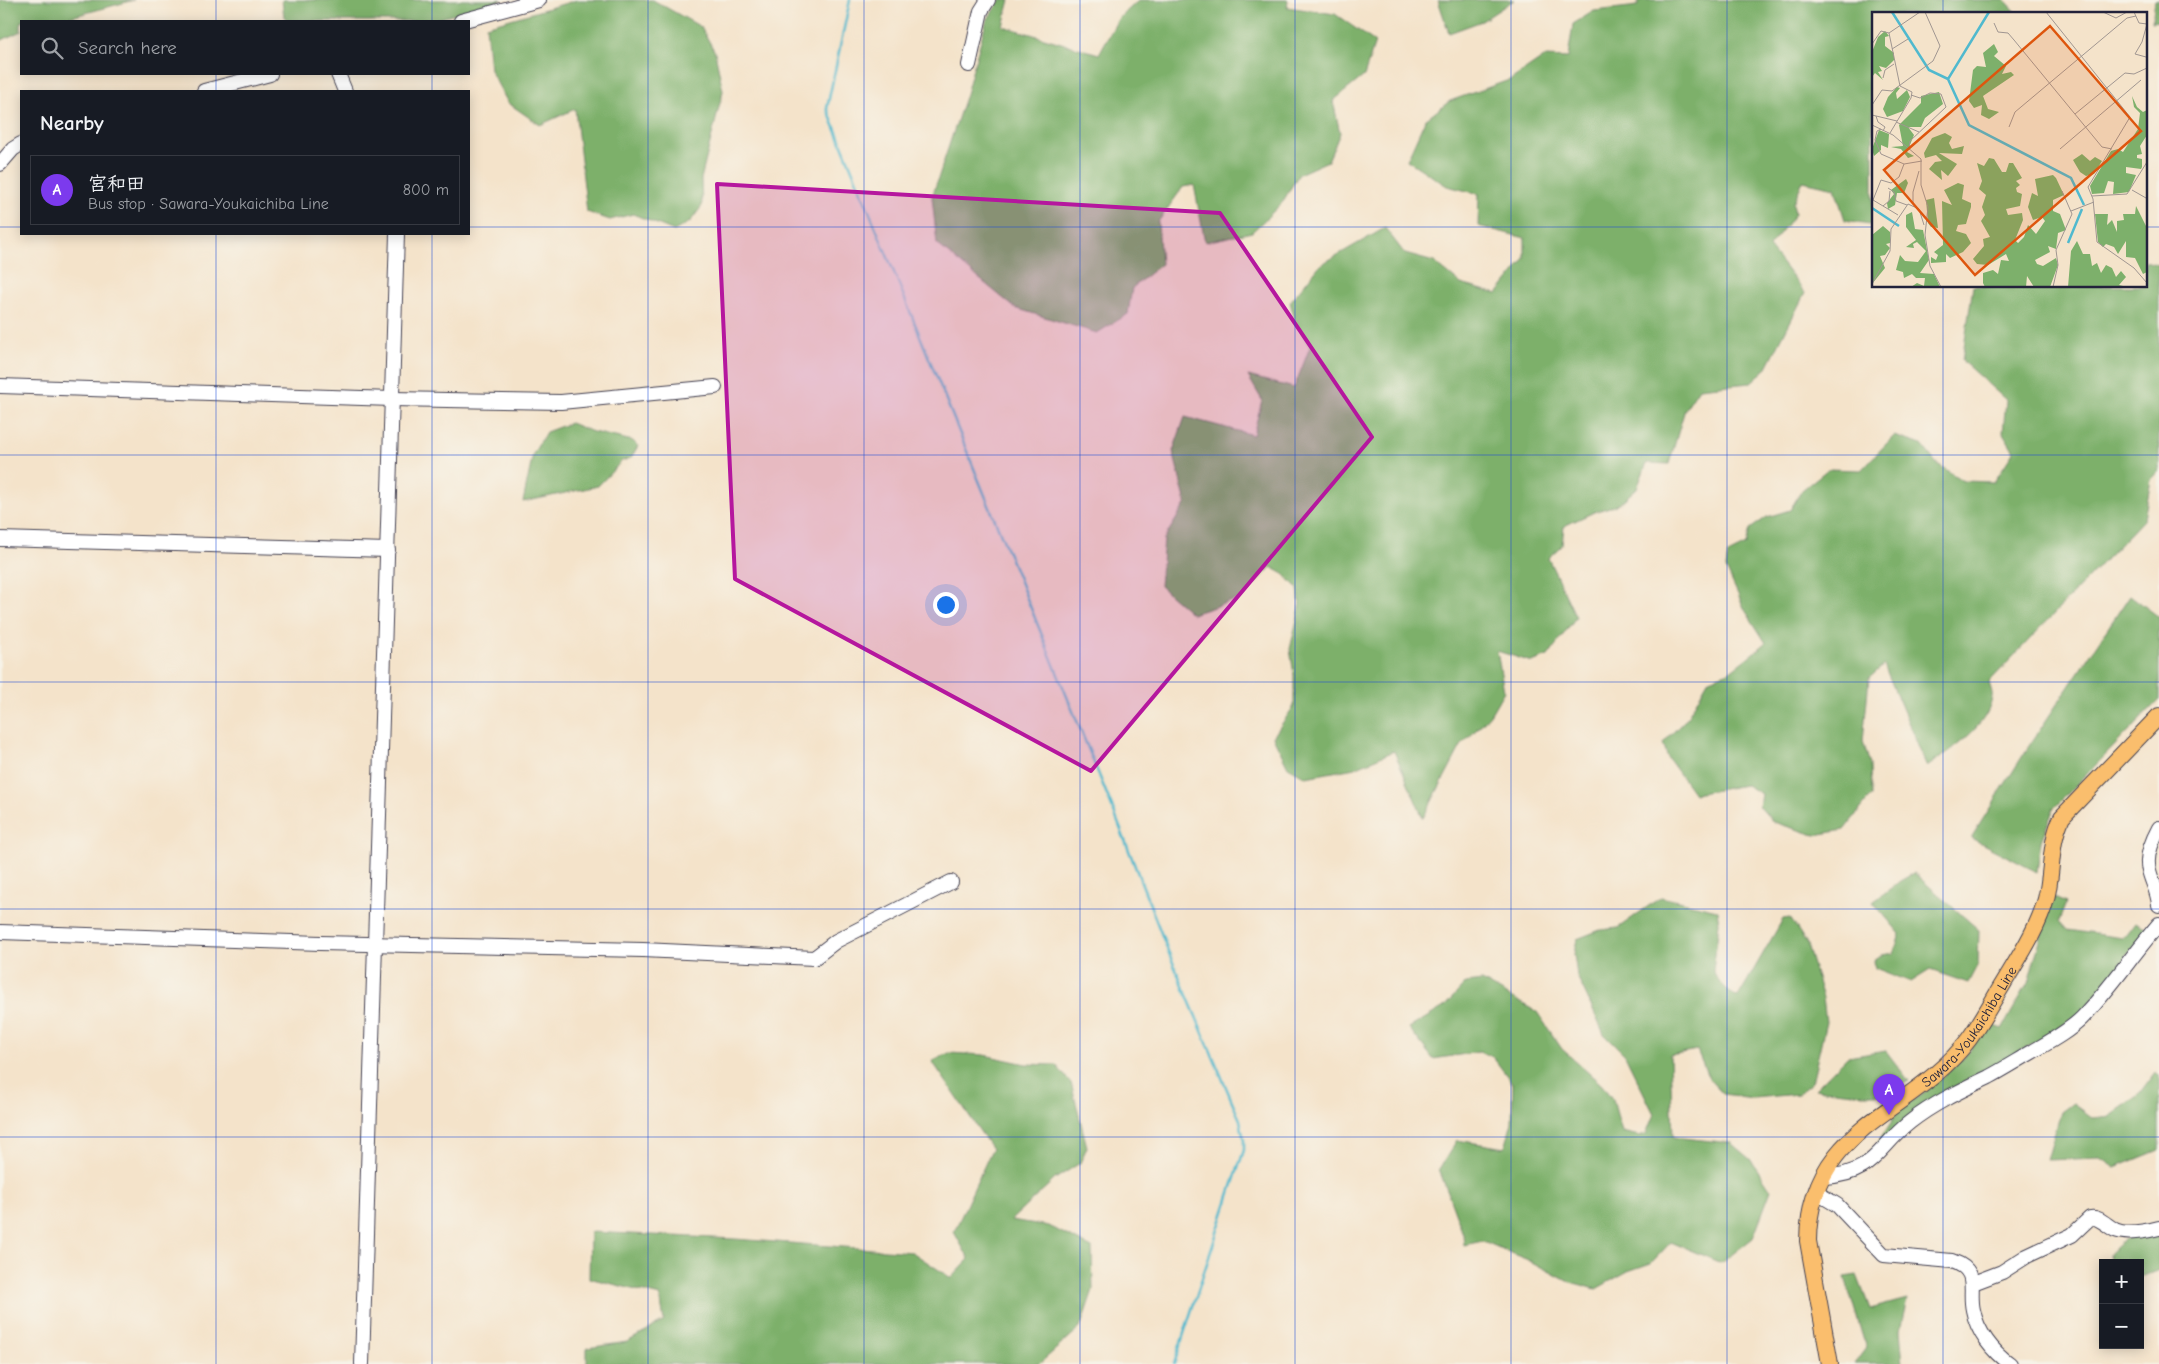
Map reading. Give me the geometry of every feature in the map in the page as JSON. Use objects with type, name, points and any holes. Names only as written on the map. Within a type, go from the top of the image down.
[{"type":"main road","name":"Sawara-Youkaichiba Line","points":[[1830,1364],[1808,1241],[1810,1212],[1824,1177],[1836,1155],[1857,1133],[1946,1065],[1970,1037],[2027,944],[2038,920],[2046,900],[2054,836],[2062,818],[2159,716]]},
{"type":"street","points":[[465,20],[539,0]]},
{"type":"street","points":[[969,65],[981,11],[988,0]]},
{"type":"street","points":[[208,90],[266,75]]},
{"type":"street","points":[[338,75],[345,90]]},
{"type":"street","points":[[0,164],[13,149],[20,145]]},
{"type":"street","points":[[362,1364],[397,235]]},
{"type":"street","points":[[0,386],[392,399],[561,402],[716,387]]},
{"type":"street","points":[[0,539],[388,550]]},
{"type":"street","points":[[2159,828],[2148,857],[2148,869],[2158,891],[2159,905]]},
{"type":"street","points":[[0,932],[642,950],[814,958],[836,941],[951,882]]},
{"type":"street","points":[[1824,1177],[1864,1167],[1881,1153],[1911,1121],[1951,1094],[1989,1076],[2065,1031],[2081,1018],[2159,924]]},
{"type":"street","points":[[1817,1193],[1837,1205],[1884,1254],[1952,1261],[1960,1264],[1967,1270],[1973,1283],[1972,1310],[1982,1334],[2010,1364]]},
{"type":"street","points":[[1973,1283],[2002,1272],[2027,1256],[2072,1235],[2090,1218],[2097,1219],[2116,1231],[2159,1228]]},
{"type":"highlighted area","points":[[717,184],[1220,213],[1372,437],[1091,771],[735,579]]},
{"type":"green space","points":[[0,0],[134,0],[60,20],[20,20],[20,31],[0,41]]},
{"type":"green space","points":[[282,0],[502,0],[434,20],[288,20],[284,17]]},
{"type":"green space","points":[[577,0],[653,0],[701,27],[715,52],[723,91],[701,179],[702,206],[690,222],[674,231],[633,214],[610,220],[587,212],[575,109],[540,125],[508,103],[490,70],[486,26]]},
{"type":"green space","points":[[1000,0],[1010,0],[1003,26],[1099,54],[1118,19],[1139,0],[1288,0],[1287,7],[1335,14],[1375,42],[1364,76],[1333,101],[1340,133],[1328,161],[1299,174],[1282,203],[1252,232],[1205,242],[1194,185],[1183,187],[1158,222],[1161,264],[1132,288],[1128,314],[1097,333],[1015,308],[937,244],[932,197],[966,94],[986,22]]},
{"type":"green space","points":[[1438,0],[1514,0],[1482,21],[1449,33]]},
{"type":"green space","points":[[1638,0],[2005,0],[2016,12],[1872,12],[1872,222],[1869,224],[1845,220],[1835,188],[1803,181],[1793,203],[1795,214],[1769,247],[1805,293],[1766,369],[1750,383],[1699,388],[1685,409],[1669,464],[1647,463],[1637,488],[1619,504],[1594,512],[1564,526],[1562,545],[1548,558],[1576,617],[1548,656],[1532,662],[1497,651],[1504,691],[1490,715],[1461,746],[1423,818],[1394,751],[1355,768],[1306,777],[1288,767],[1273,737],[1294,706],[1294,675],[1290,649],[1300,607],[1298,589],[1284,574],[1271,567],[1242,598],[1192,614],[1160,586],[1164,539],[1186,503],[1173,451],[1185,417],[1253,435],[1262,400],[1248,376],[1294,388],[1310,347],[1295,320],[1290,302],[1320,265],[1385,228],[1405,254],[1434,262],[1461,284],[1497,294],[1525,259],[1525,238],[1478,226],[1479,194],[1447,186],[1407,160],[1425,120],[1450,101],[1512,79],[1544,57],[1568,58],[1573,24],[1594,11],[1638,6]]},
{"type":"green space","points":[[2155,0],[2159,0],[2159,21],[2152,22]]},
{"type":"green space","points":[[2146,261],[2159,265],[2159,471],[2151,480],[2144,519],[1989,682],[1992,695],[1989,708],[1976,728],[1956,746],[1927,767],[1884,665],[1869,678],[1863,741],[1870,765],[1871,796],[1844,830],[1815,835],[1773,822],[1759,806],[1761,794],[1746,785],[1694,794],[1668,758],[1663,743],[1686,719],[1709,679],[1729,672],[1766,643],[1745,610],[1726,568],[1728,554],[1746,545],[1750,529],[1767,517],[1790,510],[1802,490],[1828,469],[1861,470],[1894,436],[1922,445],[1936,463],[1963,481],[1994,482],[2014,451],[2003,433],[2006,400],[1962,361],[1973,288],[2146,288]]},
{"type":"green space","points":[[570,423],[593,432],[633,441],[638,446],[631,458],[622,461],[598,486],[523,502],[533,454],[546,432]]},
{"type":"green space","points":[[2130,595],[2159,617],[2159,700],[2054,808],[2041,841],[2037,872],[1971,838],[2027,749]]},
{"type":"green space","points":[[1914,873],[1979,930],[1978,964],[1968,983],[1930,970],[1911,982],[1875,968],[1874,960],[1881,955],[1894,953],[1900,934],[1873,902],[1900,881]]},
{"type":"green space","points":[[1661,897],[1717,910],[1719,923],[1713,971],[1723,987],[1738,997],[1783,919],[1790,918],[1806,942],[1823,998],[1826,1022],[1812,1082],[1798,1094],[1753,1098],[1723,1094],[1709,1079],[1697,1050],[1670,1055],[1673,1137],[1731,1143],[1751,1160],[1771,1190],[1753,1238],[1721,1263],[1671,1242],[1651,1263],[1628,1271],[1596,1289],[1567,1281],[1528,1260],[1483,1241],[1464,1245],[1463,1234],[1439,1169],[1457,1140],[1505,1148],[1512,1122],[1513,1084],[1492,1056],[1479,1052],[1433,1059],[1409,1028],[1444,1007],[1466,983],[1482,981],[1537,1012],[1562,1049],[1602,1085],[1613,1100],[1622,1132],[1639,1136],[1646,1134],[1654,1114],[1625,1055],[1604,1034],[1577,976],[1574,954],[1577,939],[1600,930],[1618,928]]},
{"type":"green space","points":[[2052,897],[2066,903],[2059,921],[2067,930],[2123,938],[2135,922],[2149,929],[2081,1013],[2046,1037],[1952,1090],[1853,1166],[1876,1146],[1900,1108],[1918,1097],[1962,1060],[1989,1024],[2002,1029],[2028,983]]},
{"type":"green space","points":[[1886,1051],[1909,1081],[1891,1094],[1863,1094],[1815,1089],[1847,1057]]},
{"type":"green space","points":[[949,1053],[984,1055],[1026,1064],[1056,1065],[1071,1083],[1087,1147],[1080,1163],[1055,1179],[1011,1220],[1049,1226],[1092,1248],[1093,1290],[1080,1328],[1039,1364],[587,1364],[587,1348],[627,1342],[664,1321],[660,1296],[589,1278],[590,1232],[735,1239],[912,1252],[951,1278],[969,1259],[954,1232],[992,1149],[932,1061]]},
{"type":"green space","points":[[2156,1072],[2159,1075],[2159,1150],[2115,1168],[2100,1158],[2047,1160],[2061,1112],[2073,1103],[2093,1118],[2111,1116],[2138,1096]]},
{"type":"green space","points":[[2159,1236],[2159,1270],[2144,1276],[2144,1259],[2110,1259],[2109,1254],[2122,1242],[2137,1237]]},
{"type":"green space","points":[[1857,1275],[1870,1309],[1907,1299],[1900,1330],[1903,1364],[1854,1364],[1866,1348],[1845,1277]]},
{"type":"waterway","points":[[850,0],[827,108],[1112,807],[1168,951],[1240,1120],[1244,1150],[1174,1364]]},
{"type":"place","name":"宮和田","points":[[1889,1115]]}]
